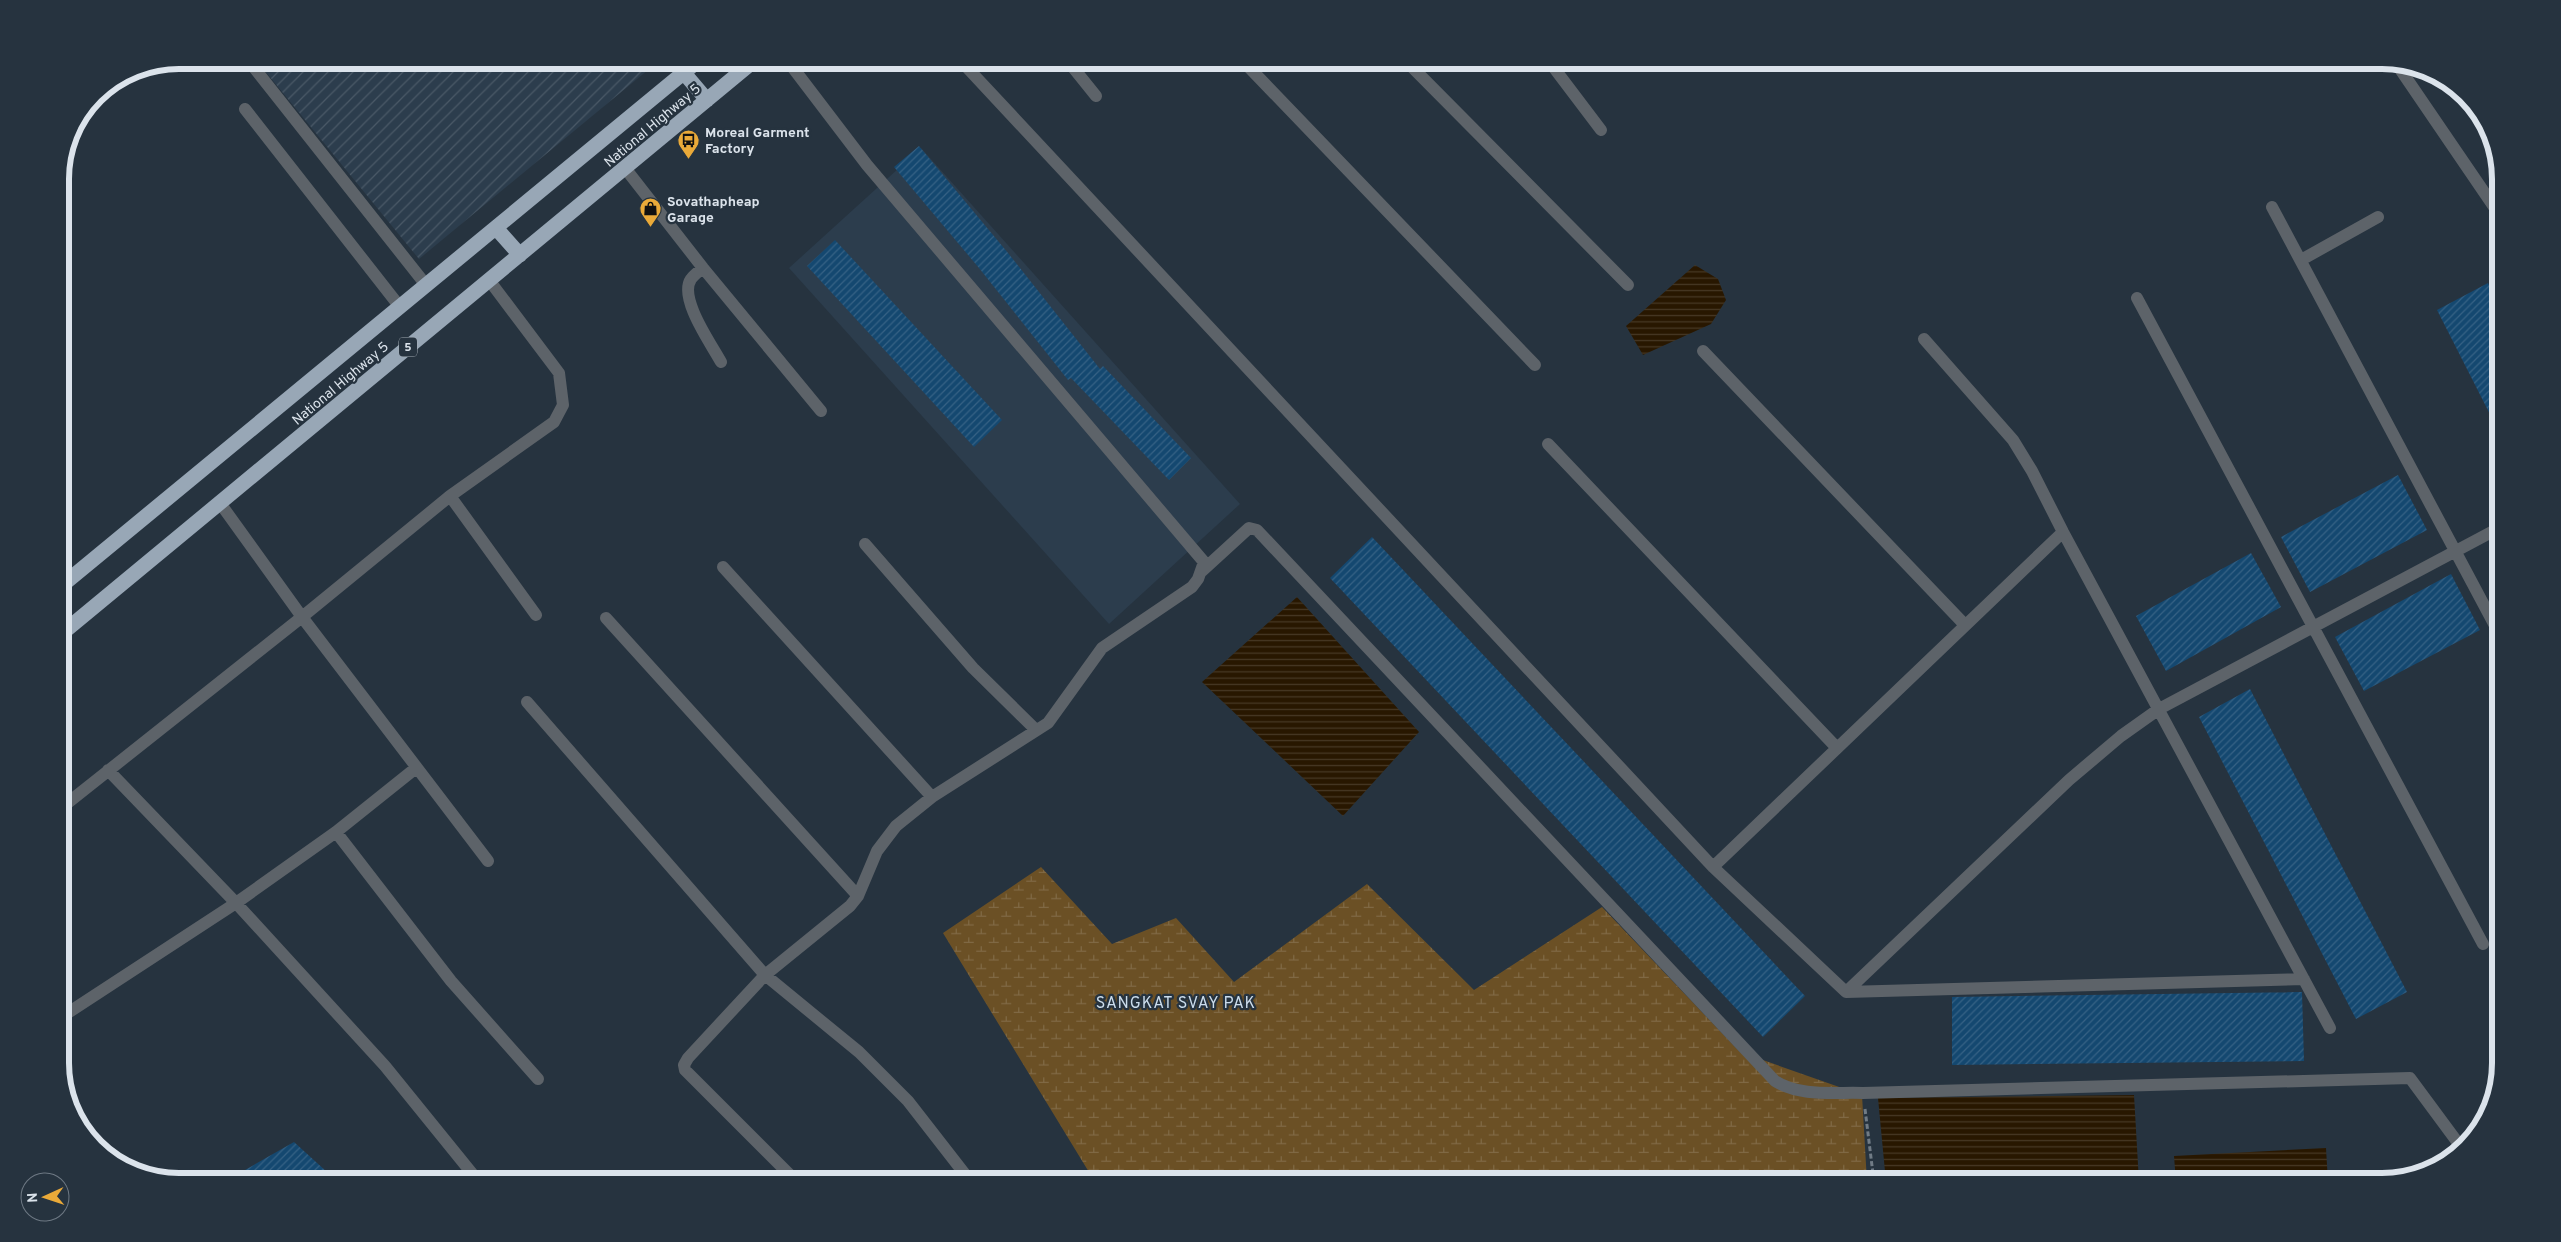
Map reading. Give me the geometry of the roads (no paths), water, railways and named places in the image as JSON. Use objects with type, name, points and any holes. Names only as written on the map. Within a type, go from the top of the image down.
[{"type":"highway","name":"National Highway 5","points":[[69,580],[689,69]]},
{"type":"highway","name":"National Highway 5","points":[[69,628],[744,69]]},
{"type":"highway","points":[[684,73],[707,100]]},
{"type":"highway","points":[[496,228],[520,255]]},
{"type":"street","points":[[255,69],[426,285]]},
{"type":"street","points":[[794,69],[867,166],[1196,552],[1204,562],[1202,571]]},
{"type":"street","points":[[968,69],[1713,866],[1846,992],[2304,979]]},
{"type":"street","points":[[1074,69],[1096,96]]},
{"type":"street","points":[[1251,69],[1535,365]]},
{"type":"street","points":[[1414,69],[1628,285]]},
{"type":"street","points":[[1555,69],[1601,130]]},
{"type":"street","points":[[2406,72],[2492,203]]},
{"type":"street","points":[[245,109],[400,307]]},
{"type":"street","points":[[625,168],[703,268],[821,411]]},
{"type":"street","points":[[2272,207],[2492,620]]},
{"type":"street","points":[[2301,260],[2378,217]]},
{"type":"street","points":[[703,268],[691,279],[688,288],[690,300],[698,322],[722,362]]},
{"type":"street","points":[[69,802],[302,617],[450,496],[554,422],[564,405],[559,373],[489,280]]},
{"type":"street","points":[[2137,298],[2482,944]]},
{"type":"street","points":[[1924,339],[2013,440],[2032,471],[2330,1028]]},
{"type":"street","points":[[1703,351],[1965,625]]},
{"type":"street","points":[[1548,444],[1837,748]]},
{"type":"street","points":[[450,496],[536,615]]},
{"type":"street","points":[[220,503],[302,617],[488,862]]},
{"type":"street","points":[[788,1173],[728,1116],[684,1068],[688,1058],[765,975],[850,906],[858,896],[877,852],[896,826],[932,797],[1034,729],[1048,723],[1060,709],[1102,648],[1192,587],[1202,571],[1249,528],[1257,530],[1775,1081],[1796,1091],[1863,1093],[2410,1078],[2458,1143]]},
{"type":"street","points":[[1713,866],[2063,532]]},
{"type":"street","points":[[1846,992],[2069,780],[2121,736],[2159,709],[2492,532]]},
{"type":"street","points":[[865,544],[973,668],[1034,729]]},
{"type":"street","points":[[723,567],[932,797]]},
{"type":"street","points":[[606,618],[858,896]]},
{"type":"street","points":[[527,702],[765,975],[873,1066],[908,1101],[963,1173]]},
{"type":"street","points":[[69,1012],[236,903],[336,832],[416,768]]},
{"type":"street","points":[[108,770],[236,903],[385,1066],[472,1173]]},
{"type":"street","points":[[336,832],[451,981],[538,1078]]},
{"type":"place","name":"Moreal Garment Factory","points":[[689,159]]},
{"type":"place","name":"Sovathapheap Garage","points":[[651,228]]},
{"type":"district","name":"SANGKAT SVAY PAK","points":[[1176,1002]]}]
